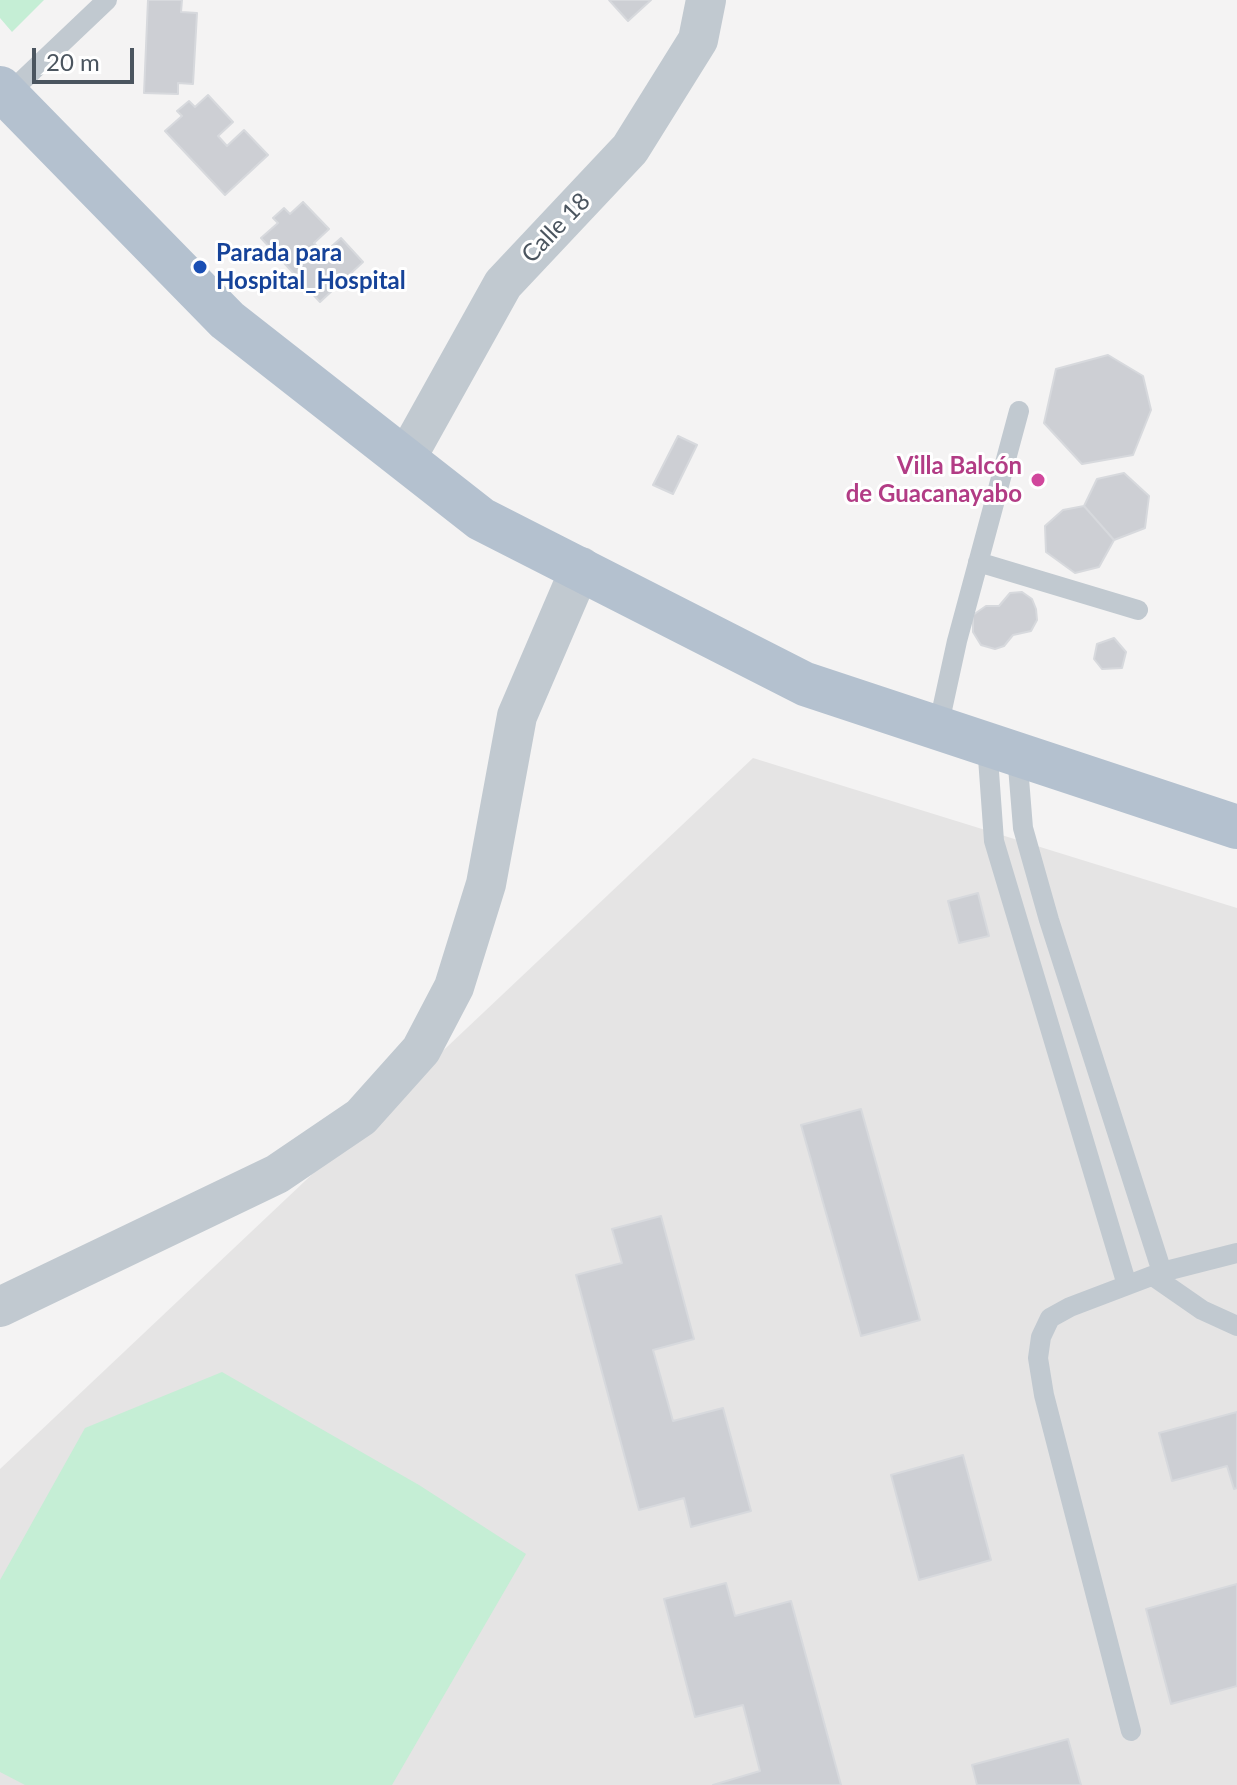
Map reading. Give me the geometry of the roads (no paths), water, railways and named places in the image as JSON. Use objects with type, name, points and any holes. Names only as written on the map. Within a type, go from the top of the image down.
[{"type":"main road","points":[[3,92],[227,320],[481,519],[581,567],[805,684],[1237,827]]},
{"type":"street","name":"Calle 18","points":[[405,460],[503,284],[630,149],[698,40],[706,0]]},
{"type":"street","points":[[0,1307],[277,1174],[361,1117],[421,1050],[454,987],[486,884],[517,716],[581,567]]},
{"type":"lane","points":[[3,92],[107,0]]},
{"type":"lane","points":[[938,728],[1019,411]]},
{"type":"lane","points":[[978,562],[1138,610]]},
{"type":"lane","points":[[1002,749],[1049,920],[1158,1274],[1202,1310],[1237,1326]]},
{"type":"lane","points":[[1002,749],[994,841],[1127,1285]]},
{"type":"lane","points":[[1131,1731],[1044,1395],[1038,1358],[1041,1337],[1050,1318],[1127,1285],[1237,1253]]},
{"type":"place","name":"Parada para Hospital_Hospital","points":[[200,267]]},
{"type":"place","name":"Villa Balcón de Guacanayabo","points":[[1038,480]]}]
